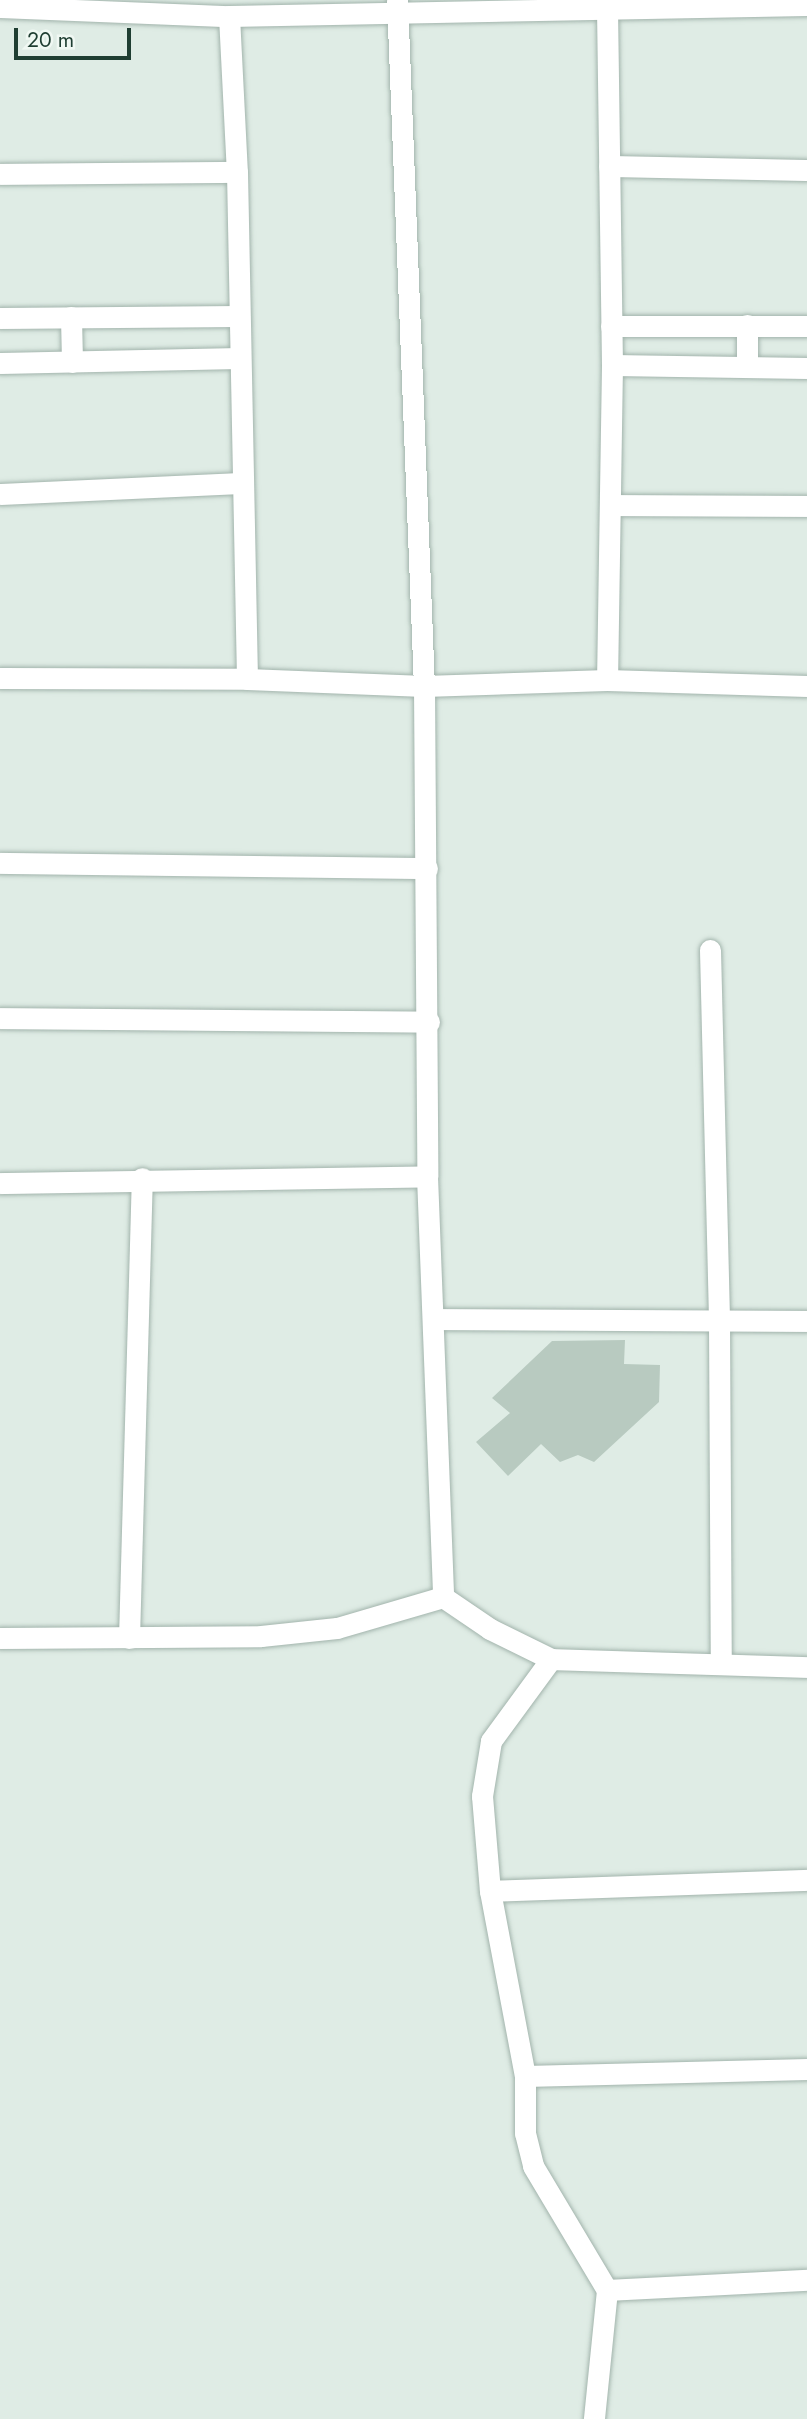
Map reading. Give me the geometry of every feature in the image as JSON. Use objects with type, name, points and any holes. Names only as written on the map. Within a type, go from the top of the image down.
[{"type":"street","points":[[0,7],[229,16],[397,6],[607,8],[807,5]]},
{"type":"street","points":[[397,6],[424,686],[429,1022],[427,1176],[435,1319],[443,1597]]},
{"type":"street","points":[[607,8],[612,365],[607,680]]},
{"type":"street","points":[[229,16],[237,172],[241,483],[247,679]]},
{"type":"street","points":[[609,166],[807,170]]},
{"type":"street","points":[[0,174],[237,172]]},
{"type":"street","points":[[0,318],[239,316]]},
{"type":"street","points":[[71,317],[72,362]]},
{"type":"street","points":[[747,325],[747,367]]},
{"type":"street","points":[[611,327],[807,326]]},
{"type":"street","points":[[0,363],[239,358]]},
{"type":"street","points":[[612,365],[807,368]]},
{"type":"street","points":[[0,494],[241,483]]},
{"type":"street","points":[[610,505],[807,506]]},
{"type":"street","points":[[0,678],[247,679],[424,686],[607,680],[807,686]]},
{"type":"street","points":[[0,863],[427,868]]},
{"type":"street","points":[[710,950],[719,1320],[721,1664]]},
{"type":"street","points":[[0,1018],[429,1022]]},
{"type":"street","points":[[0,1183],[142,1178],[427,1176]]},
{"type":"street","points":[[129,1638],[142,1178]]},
{"type":"street","points":[[435,1319],[807,1321]]},
{"type":"street","points":[[0,1638],[261,1636],[337,1628],[443,1597]]},
{"type":"street","points":[[443,1597],[490,1629],[551,1659],[807,1667]]},
{"type":"street","points":[[551,1659],[491,1741],[482,1796],[489,1891],[525,2076],[526,2133],[533,2166],[607,2290],[594,2419]]},
{"type":"street","points":[[489,1891],[807,1880]]},
{"type":"street","points":[[525,2076],[807,2069]]},
{"type":"street","points":[[607,2290],[807,2280]]},
{"type":"building","points":[[625,1340],[624,1364],[660,1365],[659,1402],[594,1462],[578,1455],[560,1462],[541,1444],[508,1476],[476,1442],[510,1413],[492,1398],[552,1341]]}]
